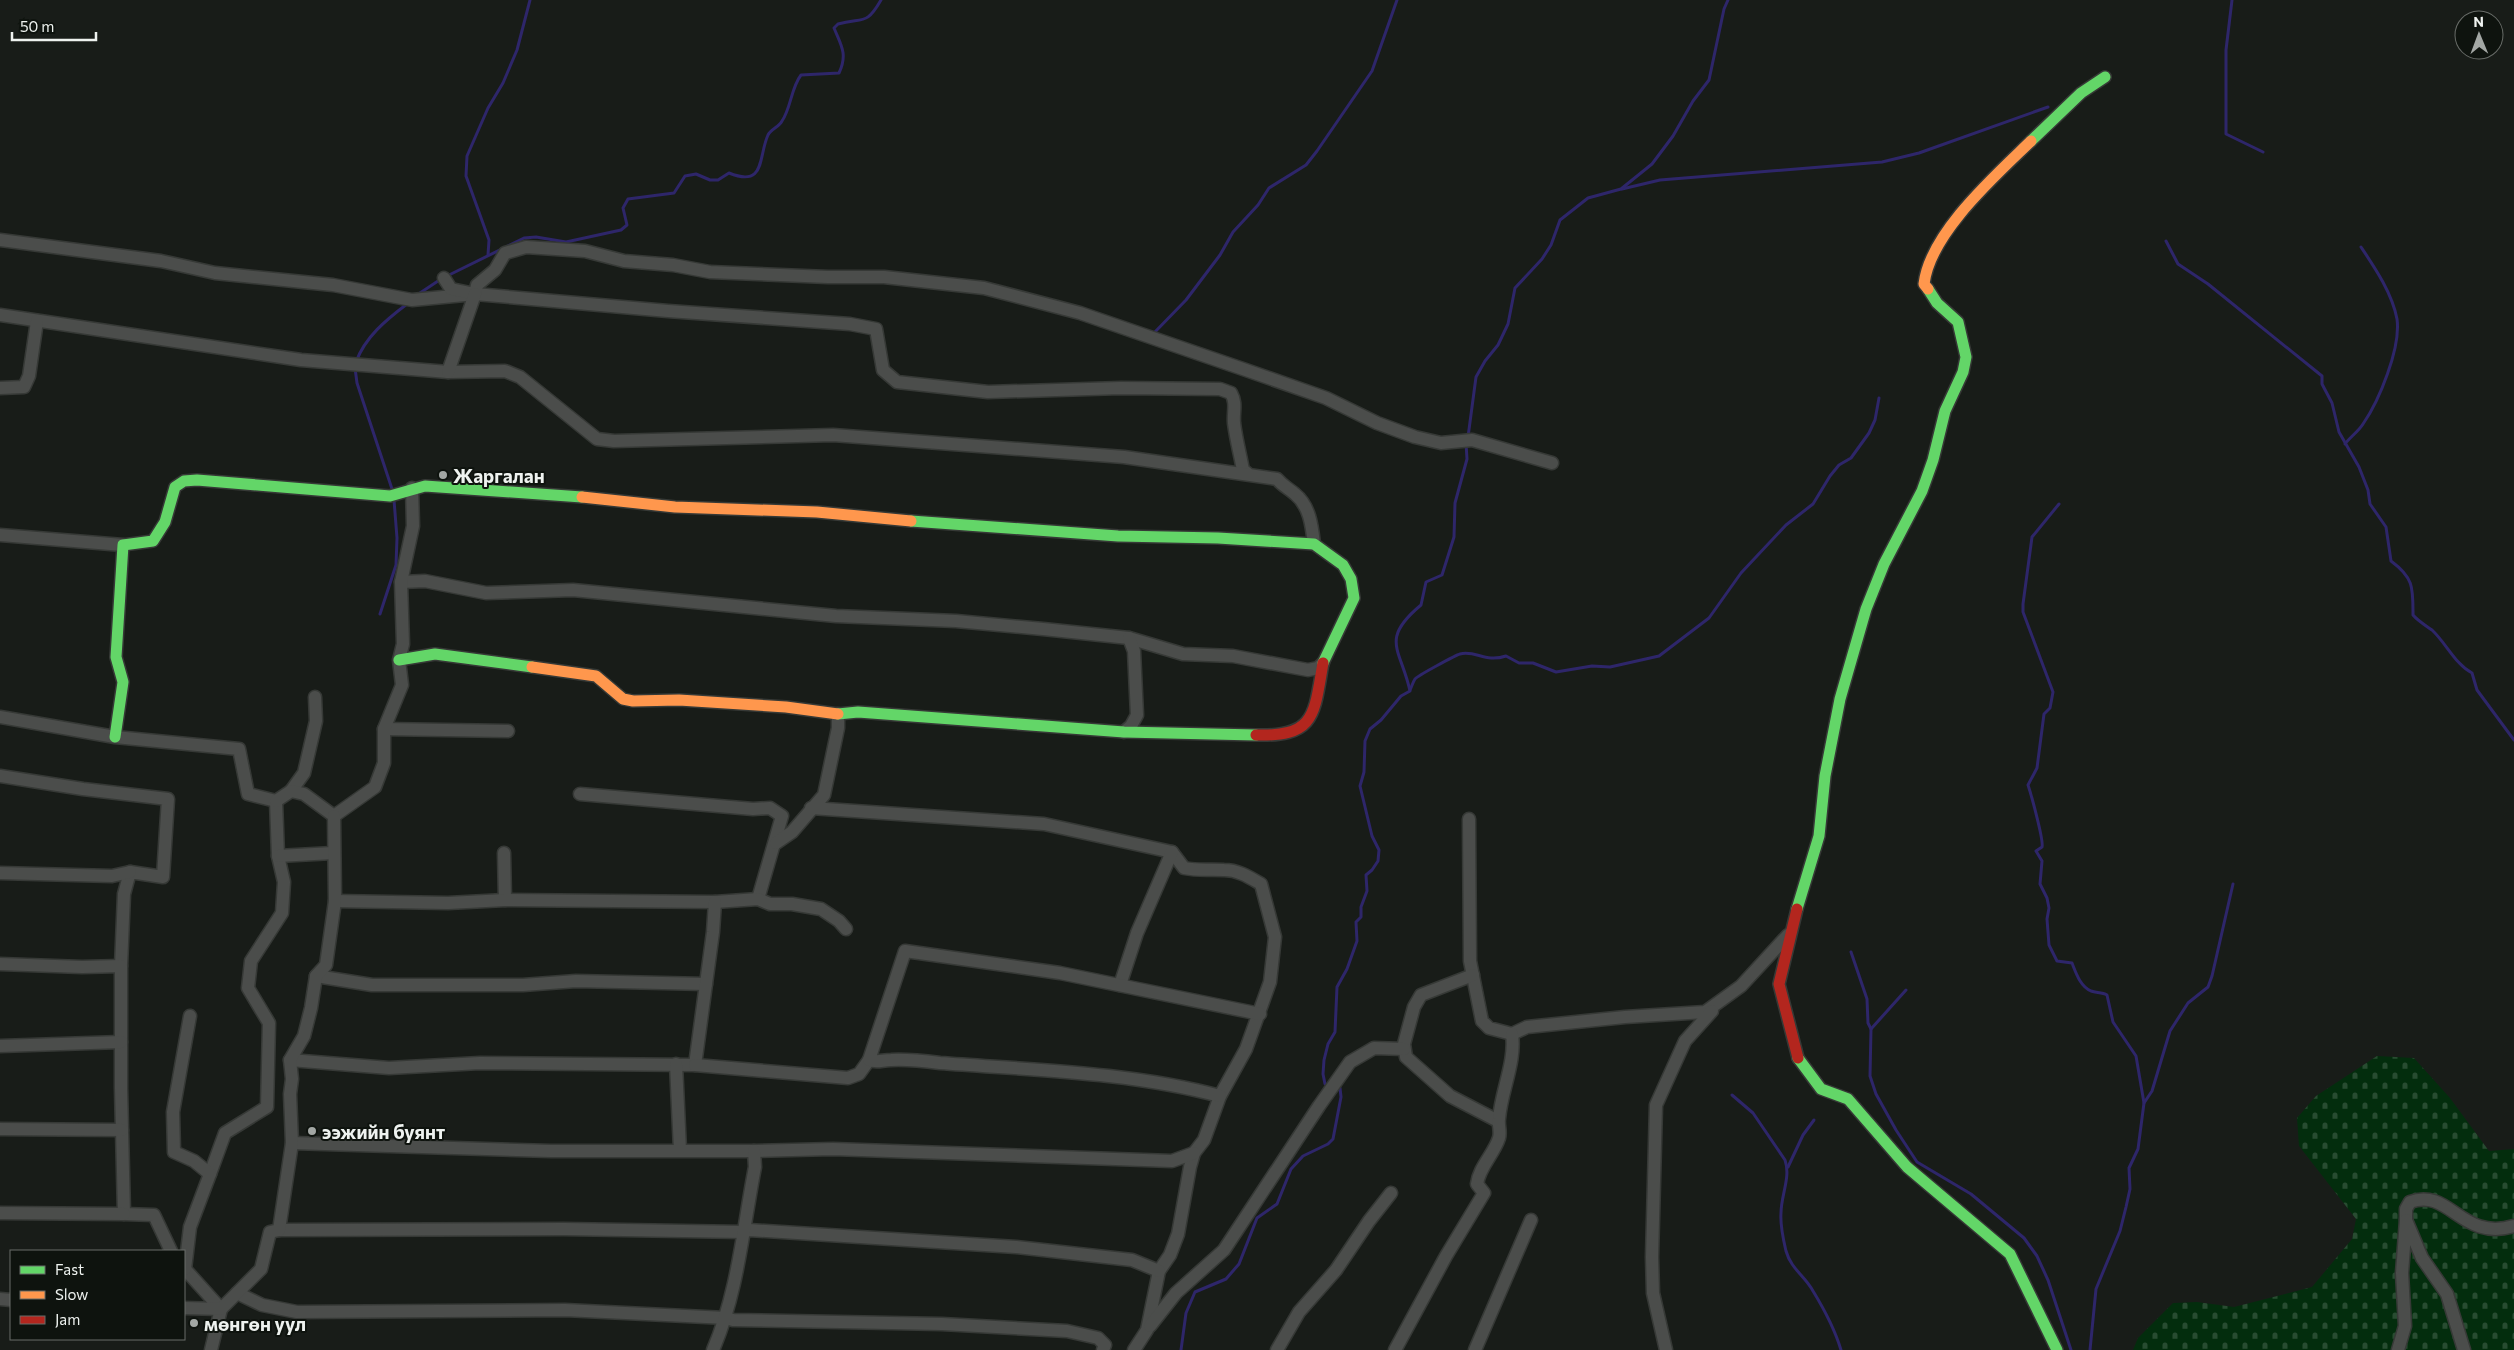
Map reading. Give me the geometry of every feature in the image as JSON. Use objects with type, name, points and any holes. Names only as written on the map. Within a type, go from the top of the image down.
[{"type":"street","points":[[2057,1350],[2010,1254],[1906,1168],[1848,1099],[1821,1089],[1798,1059],[1780,984],[1790,932],[1819,836],[1825,776],[1840,699],[1866,609],[1884,564],[1922,491],[1933,460],[1945,410],[1963,372],[1966,357],[1958,322],[1937,303],[1924,284],[1926,268],[1944,237],[1988,182],[2081,93],[2105,77]]},
{"type":"street","points":[[0,240],[161,261],[215,273],[333,285],[412,300],[475,294]]},
{"type":"street","points":[[448,372],[478,285],[495,270],[505,253],[526,247],[585,251],[624,261],[673,265],[710,272],[828,277],[884,277],[984,288],[1080,313],[1243,369],[1326,398],[1377,423],[1415,437],[1441,443],[1472,440],[1552,463]]},
{"type":"street","points":[[444,278],[451,289],[475,294],[668,311],[816,320],[876,329],[884,370],[897,382],[988,392],[1121,388],[1220,389],[1231,393],[1236,402],[1234,420],[1236,434],[1243,470],[1247,473]]},
{"type":"street","points":[[0,314],[301,360],[448,372],[505,371],[520,377],[597,439],[614,441],[833,435],[1124,457],[1247,473],[1277,479],[1283,487],[1295,494],[1304,504],[1314,544]]},
{"type":"street","points":[[0,388],[24,387],[29,376],[37,320]]},
{"type":"street","points":[[0,535],[123,544],[153,541],[162,532],[168,517],[175,486],[184,481],[197,480],[390,496],[412,488],[425,486],[548,494],[684,507],[817,512],[967,527],[1314,544],[1349,570],[1354,585],[1354,598],[1323,663],[1316,708],[1308,722],[1294,732],[1279,736],[1124,732],[858,712],[838,714],[786,707],[679,700],[633,701],[623,699],[596,676],[434,654],[399,660]]},
{"type":"street","points":[[334,816],[375,787],[384,763],[384,729],[402,685],[399,660],[403,644],[401,582],[414,526],[412,488]]},
{"type":"street","points":[[115,737],[123,682],[116,656],[123,544]]},
{"type":"street","points":[[401,582],[425,581],[486,593],[573,590],[836,616],[956,621],[1129,638],[1183,654],[1233,656],[1308,670],[1318,668],[1323,663]]},
{"type":"street","points":[[1124,732],[1131,726],[1137,715],[1134,651],[1129,638]]},
{"type":"street","points":[[0,716],[115,737],[239,749],[248,794],[276,800],[291,791],[304,773],[316,721],[315,698]]},
{"type":"street","points":[[776,843],[792,832],[811,808],[824,796],[838,728],[838,714]]},
{"type":"street","points":[[384,729],[508,731]]},
{"type":"street","points":[[0,776],[83,789],[168,799],[163,877],[130,872],[112,876],[0,873]]},
{"type":"street","points":[[291,791],[304,794],[334,816]]},
{"type":"street","points":[[580,794],[753,809],[770,808],[782,816],[776,843],[758,899]]},
{"type":"street","points":[[185,1262],[190,1227],[225,1133],[267,1107],[269,1023],[248,988],[250,961],[282,913],[284,882],[278,856],[276,800]]},
{"type":"street","points":[[811,808],[1044,824],[1172,852],[1184,868],[1202,872],[1224,870],[1240,873],[1261,884],[1275,937],[1270,982],[1246,1049],[1220,1096],[1204,1140],[1194,1153],[1178,1234],[1170,1255],[1159,1271],[1147,1330]]},
{"type":"street","points":[[280,1230],[292,1143],[290,1094],[292,1079],[290,1060],[304,1036],[312,1008],[316,976],[326,964],[335,901],[334,816]]},
{"type":"street","points":[[1470,818],[1470,954],[1472,975],[1484,1025],[1512,1034],[1527,1027],[1625,1017],[1696,1014],[1705,1012],[1728,996]]},
{"type":"street","points":[[278,856],[333,852]]},
{"type":"street","points":[[504,852],[505,900]]},
{"type":"street","points":[[1120,985],[1137,933],[1172,852]]},
{"type":"street","points":[[124,1214],[121,966],[124,894],[130,872]]},
{"type":"street","points":[[335,901],[448,903],[505,900],[715,902],[758,899],[770,904],[792,904],[821,908],[846,929]]},
{"type":"street","points":[[695,1065],[715,902]]},
{"type":"street","points":[[1666,1350],[1654,1293],[1652,1266],[1656,1106],[1685,1041],[1704,1017],[1759,968],[1790,932]]},
{"type":"street","points":[[290,1060],[390,1068],[480,1063],[676,1064],[848,1078],[858,1074],[868,1060],[905,950],[1060,973],[1260,1014]]},
{"type":"street","points":[[0,964],[121,966]]},
{"type":"street","points":[[1472,975],[1421,995],[1414,1007],[1404,1049],[1406,1057],[1450,1096],[1498,1121]]},
{"type":"street","points":[[316,976],[372,985],[523,985],[601,981],[706,984]]},
{"type":"street","points":[[190,1016],[173,1112],[174,1152],[194,1161],[210,1174]]},
{"type":"street","points":[[1395,1350],[1446,1256],[1484,1193],[1477,1184],[1478,1176],[1495,1149],[1500,1136],[1498,1121],[1512,1053],[1512,1034]]},
{"type":"street","points":[[0,1046],[122,1042]]},
{"type":"street","points":[[1134,1350],[1176,1293],[1224,1250],[1350,1062],[1374,1048],[1404,1049]]},
{"type":"street","points":[[868,1060],[876,1062],[890,1060],[941,1063],[1117,1078],[1196,1088],[1220,1096]]},
{"type":"street","points":[[676,1064],[680,1150]]},
{"type":"street","points":[[0,1129],[122,1130]]},
{"type":"street","points":[[292,1143],[551,1151],[833,1149],[1172,1161],[1194,1153]]},
{"type":"street","points":[[713,1350],[726,1318],[735,1282],[755,1167],[754,1151]]},
{"type":"street","points":[[1277,1350],[1299,1312],[1336,1270],[1369,1221],[1391,1193]]},
{"type":"street","points":[[2398,1350],[2406,1326],[2402,1273],[2406,1209],[2410,1202],[2427,1199],[2440,1202],[2478,1227],[2498,1231],[2514,1226]]},
{"type":"street","points":[[0,1213],[154,1215],[171,1250]]},
{"type":"street","points":[[1475,1350],[1531,1220]]},
{"type":"street","points":[[2406,1220],[2422,1258],[2446,1294],[2464,1350]]},
{"type":"street","points":[[211,1350],[221,1309],[261,1270],[270,1232],[280,1230],[564,1229],[743,1232],[749,1230],[1016,1247],[1132,1260],[1159,1271]]},
{"type":"street","points":[[185,1270],[221,1309]]},
{"type":"street","points":[[237,1293],[262,1306],[297,1312],[565,1310],[726,1318],[733,1320],[942,1324],[1067,1331],[1098,1338],[1105,1345],[1103,1350]]},
{"type":"street","points":[[185,1308],[221,1309]]},
{"type":"green space","points":[[2377,1056],[2414,1058],[2450,1098],[2489,1151],[2514,1149],[2514,1350],[2133,1350],[2138,1338],[2173,1303],[2197,1302],[2234,1307],[2312,1287],[2352,1239],[2356,1219],[2299,1146],[2297,1118],[2316,1096]]},
{"type":"waterway","points":[[488,255],[489,240],[466,176],[467,156],[517,50],[530,0]]},
{"type":"waterway","points":[[447,276],[524,238],[536,237],[566,242],[621,230],[627,225],[623,208],[628,199],[674,193],[685,176],[696,174],[710,180],[718,180],[729,173],[741,177],[755,173],[759,168],[768,135],[781,123],[785,116],[795,86],[801,75],[839,73],[843,55],[834,28],[838,24],[868,17],[881,0]]},
{"type":"waterway","points":[[1152,335],[1186,300],[1220,255],[1233,232],[1258,205],[1269,188],[1306,165],[1317,151],[1372,71],[1397,0]]},
{"type":"waterway","points":[[1468,437],[1476,377],[1485,361],[1498,345],[1508,324],[1515,288],[1542,259],[1551,245],[1560,220],[1588,198],[1621,189],[1652,164],[1673,136],[1693,101],[1709,80],[1724,9],[1728,0]]},
{"type":"waterway","points":[[2232,0],[2226,50],[2226,134],[2263,152]]},
{"type":"waterway","points":[[1622,189],[1660,180],[1882,162],[1919,153],[2048,107]]},
{"type":"waterway","points":[[2166,241],[2178,264],[2208,284],[2322,376],[2322,384],[2332,403],[2339,432],[2359,467],[2368,490],[2370,504],[2386,527],[2391,561],[2399,567],[2411,584],[2413,615],[2432,630],[2456,659],[2472,673],[2477,690],[2514,740]]},
{"type":"waterway","points":[[2345,444],[2361,427],[2376,402],[2388,374],[2396,344],[2397,319],[2395,309],[2382,281],[2361,247]]},
{"type":"waterway","points":[[417,295],[441,279]]},
{"type":"waterway","points":[[356,362],[371,337],[384,323],[407,304]]},
{"type":"waterway","points":[[355,368],[357,383],[392,489]]},
{"type":"waterway","points":[[1410,690],[1417,677],[1460,654],[1466,653],[1492,658],[1506,656],[1519,663],[1533,663],[1556,672],[1592,666],[1610,667],[1659,656],[1709,618],[1741,573],[1786,525],[1813,504],[1830,476],[1839,465],[1851,458],[1869,433],[1875,420],[1879,398]]},
{"type":"waterway","points":[[1329,1086],[1325,1084],[1323,1074],[1324,1060],[1328,1044],[1335,1032],[1337,987],[1347,969],[1357,941],[1356,922],[1361,917],[1361,907],[1367,891],[1366,875],[1378,861],[1379,850],[1372,836],[1360,786],[1364,772],[1365,741],[1370,729],[1381,720],[1401,696],[1410,691],[1398,655],[1397,637],[1400,627],[1421,605],[1426,582],[1442,575],[1454,537],[1455,503],[1467,459],[1466,443]]},
{"type":"waterway","points":[[380,614],[396,565],[397,538],[394,500]]},
{"type":"waterway","points":[[2059,504],[2032,537],[2023,604],[2023,612],[2053,692],[2050,708],[2044,714],[2037,768],[2028,785],[2042,843],[2042,847],[2036,851],[2042,861],[2040,884],[2047,898],[2049,908],[2047,919],[2049,945],[2057,961],[2072,963],[2079,979],[2087,989],[2107,995],[2113,1022],[2136,1056],[2144,1103],[2138,1149],[2129,1168],[2130,1189],[2120,1231],[2096,1289],[2090,1350]]},
{"type":"waterway","points":[[2144,1103],[2152,1091],[2170,1031],[2188,1003],[2208,987],[2233,884]]},
{"type":"waterway","points":[[1851,952],[1867,999],[1868,1023],[1871,1029],[1870,1076],[1876,1094],[1917,1162],[1971,1194],[2024,1238],[2037,1256],[2048,1280],[2071,1350]]},
{"type":"waterway","points":[[1871,1029],[1906,990]]},
{"type":"waterway","points":[[1181,1350],[1186,1313],[1195,1292],[1226,1279],[1239,1264],[1257,1218],[1277,1204],[1291,1169],[1303,1156],[1328,1144],[1333,1139],[1341,1097],[1340,1088],[1337,1088]]},
{"type":"waterway","points":[[1732,1095],[1753,1113],[1785,1160],[1787,1173],[1781,1206],[1781,1218],[1786,1251],[1791,1263],[1810,1286],[1821,1305],[1841,1350]]},
{"type":"waterway","points":[[1788,1167],[1803,1135],[1814,1120]]},
{"type":"traffic: fast","points":[[2031,141],[2081,93],[2105,77]]},
{"type":"traffic: fast","points":[[1797,909],[1819,836],[1825,776],[1840,699],[1866,609],[1884,564],[1922,491],[1933,460],[1945,411],[1963,372],[1966,357],[1958,322],[1937,303],[1928,289]]},
{"type":"traffic: fast","points":[[115,737],[123,682],[116,657],[123,545],[153,541],[165,522],[175,487],[184,481],[197,480],[390,496],[425,486],[582,497]]},
{"type":"traffic: fast","points":[[911,521],[1118,536],[1218,538],[1314,544],[1343,565],[1351,579],[1354,598],[1323,663]]},
{"type":"traffic: fast","points":[[399,660],[435,654],[532,667]]},
{"type":"traffic: fast","points":[[838,714],[858,712],[1124,732],[1256,735]]},
{"type":"traffic: fast","points":[[1798,1058],[1821,1089],[1848,1099],[1907,1167],[2010,1254],[2057,1350]]},
{"type":"traffic: slow","points":[[1928,289],[1924,284],[1929,265],[1938,245],[1951,226],[1983,188],[2031,141]]},
{"type":"traffic: slow","points":[[582,497],[675,507],[817,512],[911,521]]},
{"type":"traffic: slow","points":[[532,667],[596,676],[623,699],[633,701],[679,700],[786,707],[838,714]]},
{"type":"traffic: jam","points":[[1256,735],[1276,735],[1291,732],[1301,727],[1309,719],[1314,709],[1323,663]]},
{"type":"traffic: jam","points":[[1797,909],[1779,984],[1798,1058]]},
{"type":"place","name":"Жаргалан","points":[[443,475]]},
{"type":"place","name":"ээжийн буянт","points":[[312,1131]]},
{"type":"place","name":"мөнгөн уул","points":[[194,1323]]}]
